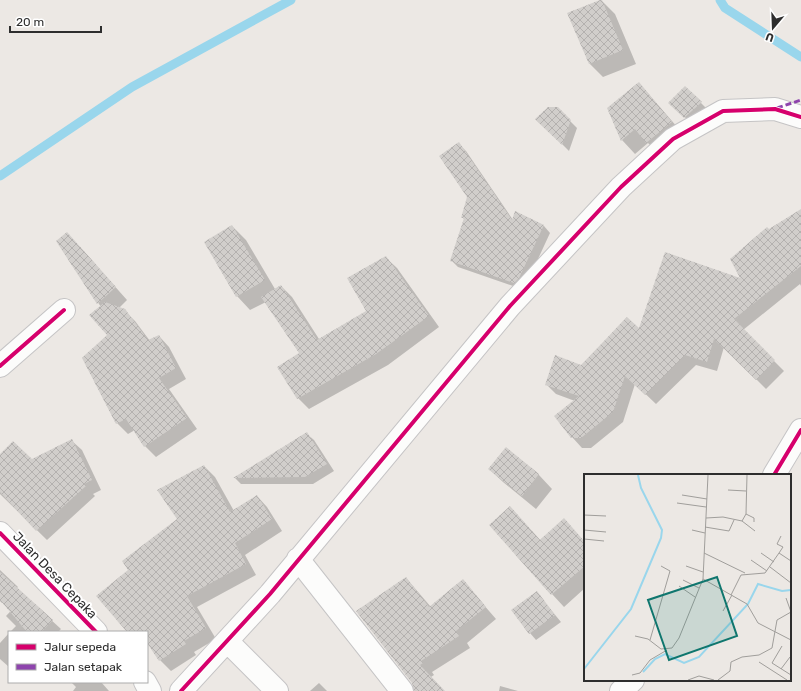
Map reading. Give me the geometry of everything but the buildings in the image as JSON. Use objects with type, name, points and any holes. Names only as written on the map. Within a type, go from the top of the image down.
[{"type":"street","points":[[181,691],[298,559],[510,306],[627,182],[673,139],[723,111],[775,109],[801,100]]},
{"type":"street","points":[[775,109],[801,117]]},
{"type":"street","points":[[0,366],[64,310]]},
{"type":"street","points":[[775,474],[801,430]]},
{"type":"street","name":"Jalan Desa Cepaka","points":[[0,533],[95,631]]},
{"type":"street","points":[[298,559],[402,691]]},
{"type":"street","points":[[226,641],[277,691]]},
{"type":"street","points":[[621,691],[632,681]]},
{"type":"waterway","points":[[0,176],[132,87],[291,0]]},
{"type":"waterway","points":[[720,0],[725,8],[801,57]]},
{"type":"marked path","points":[[777,108],[801,100]]},
{"type":"cycle path","points":[[181,691],[270,594],[510,306],[621,187],[673,139],[723,111],[775,109],[801,117]]},
{"type":"cycle path","points":[[0,366],[64,310]]},
{"type":"cycle path","points":[[775,474],[801,430]]},
{"type":"cycle path","points":[[0,533],[95,631]]}]
